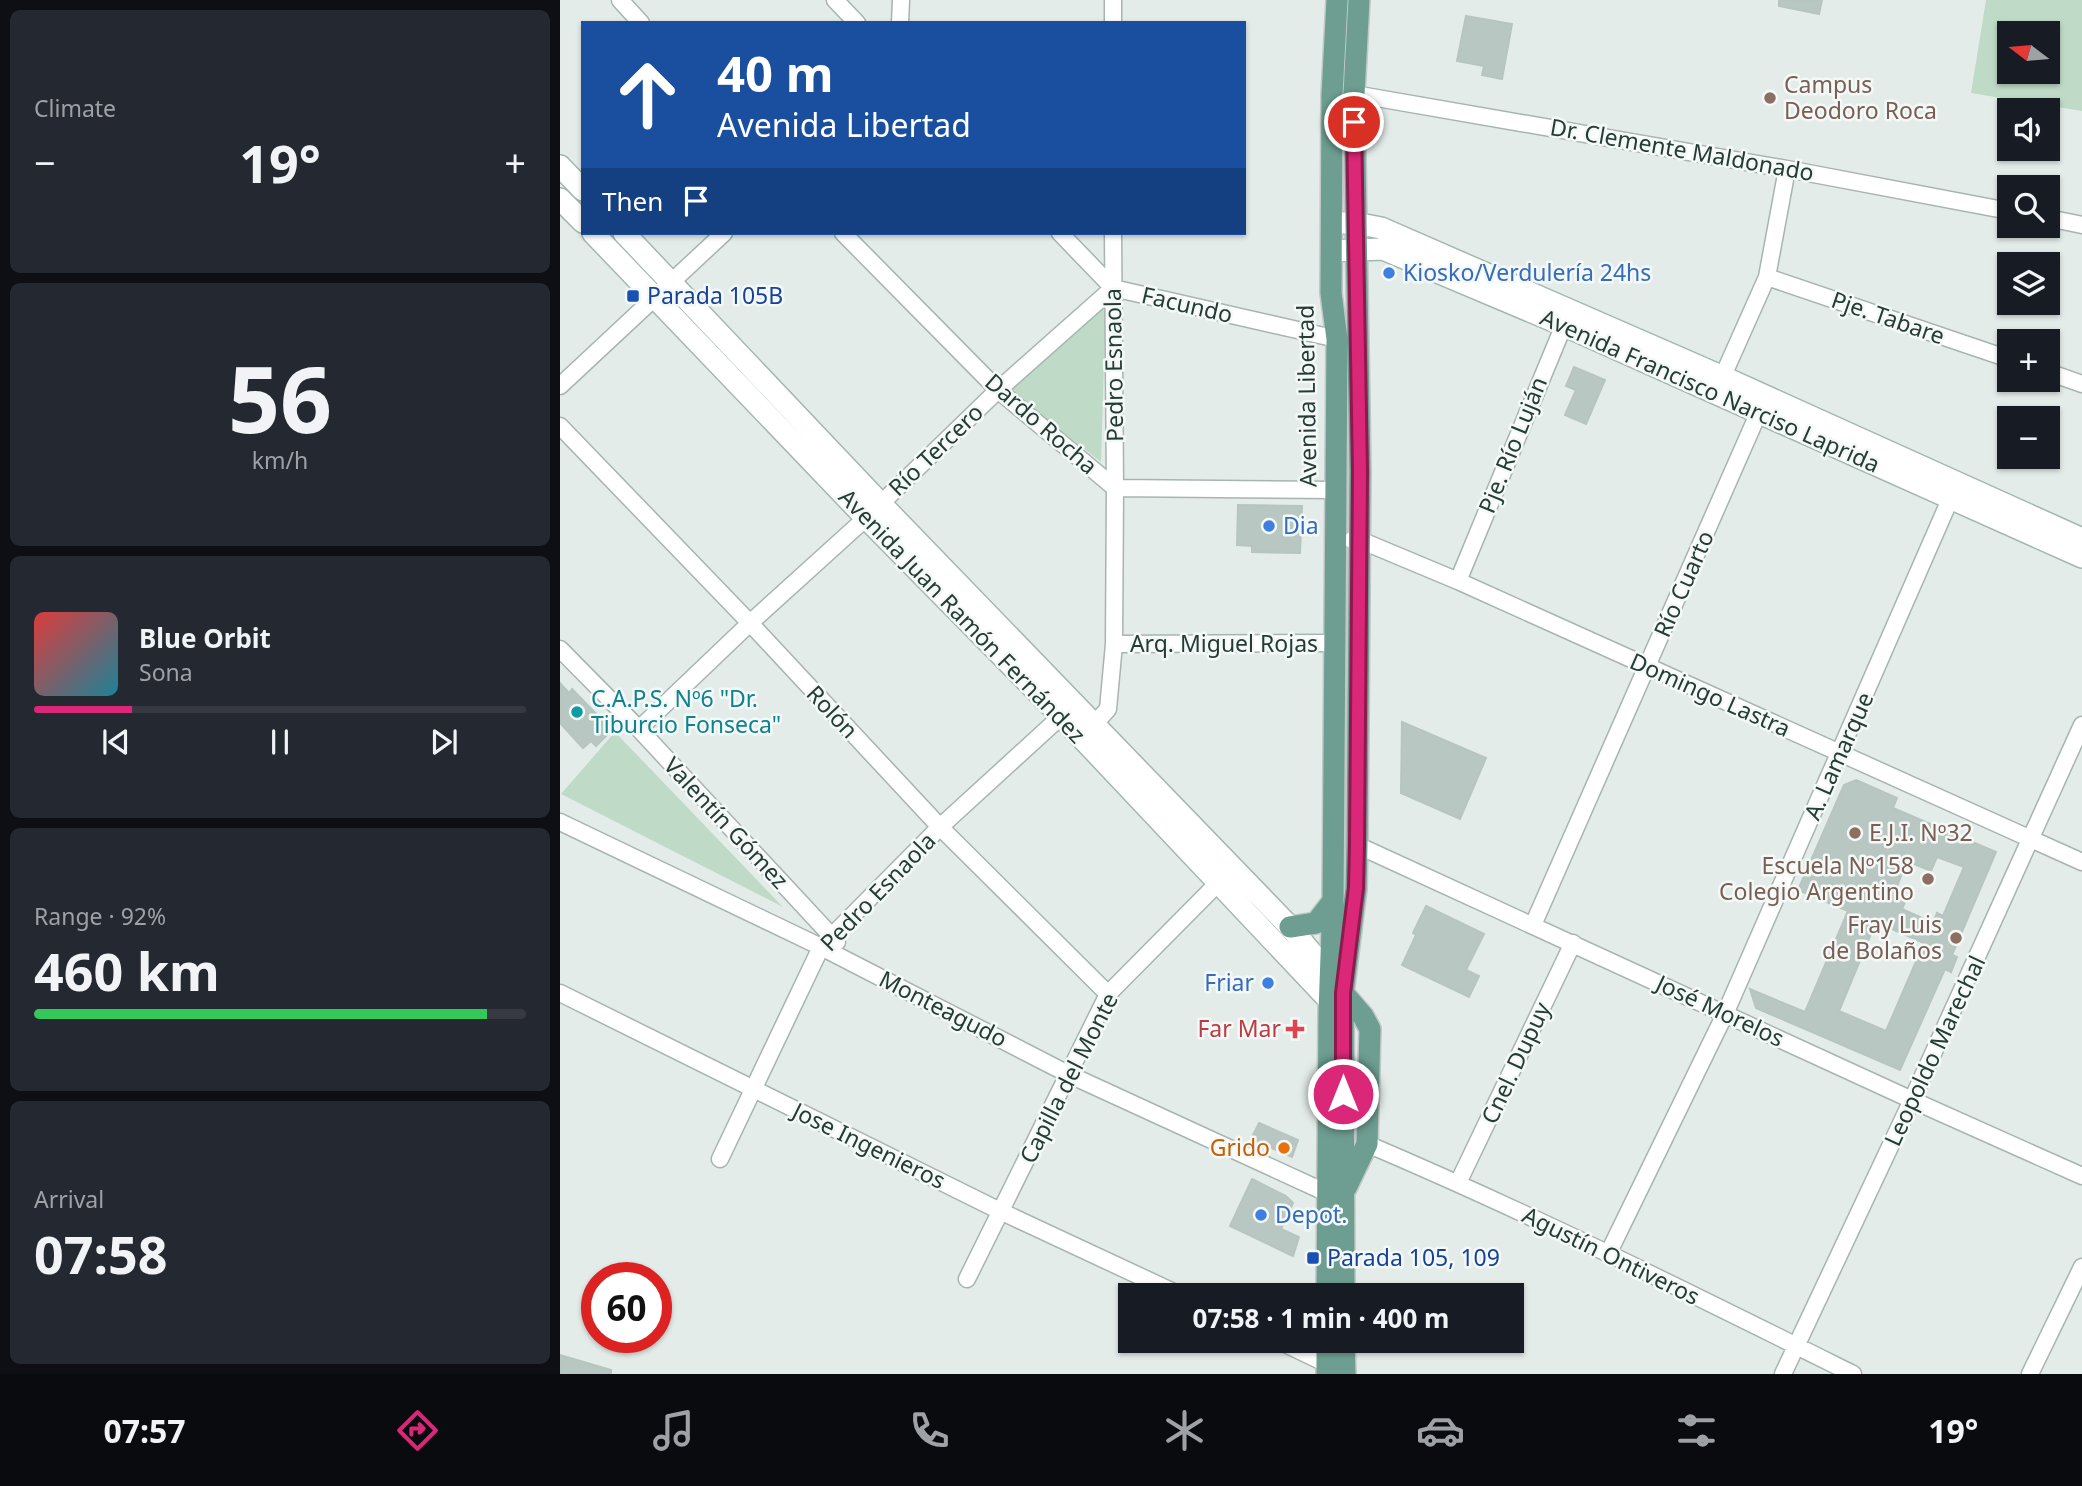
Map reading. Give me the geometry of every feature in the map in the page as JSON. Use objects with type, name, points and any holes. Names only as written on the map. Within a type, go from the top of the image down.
[{"type":"main road","name":"Avenida Libertad","points":[[1336,997],[1330,972],[1333,901],[1337,339],[1331,293],[1332,95],[1337,0]]},
{"type":"main road","points":[[1328,1283],[1335,1195],[1336,997],[1356,888],[1360,540],[1354,94],[1359,0]]},
{"type":"main road","points":[[560,166],[581,188]]},
{"type":"main road","points":[[560,199],[581,220]]},
{"type":"main road","name":"Avenida Francisco Narciso Laprida","points":[[1332,223],[1355,223],[1381,228],[1567,317],[1954,491],[2082,557]]},
{"type":"main road","name":"Avenida Juan Ramón Fernández","points":[[595,235],[874,511],[1068,710],[1336,997]]},
{"type":"main road","name":"Avenida Juan Ramón Fernández","points":[[626,235],[672,282],[874,511]]},
{"type":"main road","name":"Avenida Francisco Narciso Laprida","points":[[1332,251],[1383,249],[1567,317]]},
{"type":"main road","name":"Avenida Francisco Narciso Laprida","points":[[1954,491],[2082,539]]},
{"type":"main road","name":"Avenida Juan Ramón Fernández","points":[[1224,876],[1290,927],[1330,972]]},
{"type":"main road","points":[[1290,927],[1316,923],[1333,901]]},
{"type":"main road","points":[[1336,997],[1363,1016],[1370,1029],[1367,1144],[1335,1195],[1343,1283]]},
{"type":"main road","points":[[1330,1353],[1333,1371]]},
{"type":"main road","points":[[1333,1371],[1339,1353]]},
{"type":"street","points":[[620,0],[639,21]]},
{"type":"street","points":[[835,0],[855,21]]},
{"type":"street","points":[[900,21],[901,0]]},
{"type":"street","points":[[1113,21],[1114,0]]},
{"type":"street","name":"Dr. Clemente Maldonado","points":[[1354,94],[1787,169],[1997,209]]},
{"type":"street","points":[[1719,385],[1767,277],[1787,169]]},
{"type":"street","points":[[2060,220],[2082,225]]},
{"type":"street","points":[[560,386],[722,235]]},
{"type":"street","name":"Dardo Rocha","points":[[845,235],[998,390],[1115,488],[1335,489]]},
{"type":"street","name":"Facundo","points":[[1062,235],[1113,288],[1337,339]]},
{"type":"street","name":"Pedro Esnaola","points":[[1088,731],[1108,709],[1114,644],[1113,235]]},
{"type":"street","name":"Pje. Tabare","points":[[1767,277],[1997,355]]},
{"type":"street","name":"Río Tercero","points":[[639,729],[750,623],[874,511],[998,390],[1113,288]]},
{"type":"street","name":"Pje. Río Luján","points":[[1458,581],[1567,317]]},
{"type":"street","points":[[2060,376],[2082,384]]},
{"type":"street","name":"Río Cuarto","points":[[1533,925],[1762,405]]},
{"type":"street","name":"Rolón","points":[[560,426],[750,623],[940,827],[1108,994]]},
{"type":"street","name":"A. Lamarque","points":[[1608,1254],[1725,1014],[1954,491]]},
{"type":"street","name":"Domingo Lastra","points":[[1336,541],[1360,540],[1458,581],[2082,862]]},
{"type":"street","name":"Arq. Miguel Rojas","points":[[1114,644],[1335,643]]},
{"type":"street","name":"Valentín Gómez","points":[[560,649],[639,729],[826,941]]},
{"type":"street","name":"Pedro Esnaola","points":[[720,1159],[826,941],[940,827],[1068,710]]},
{"type":"street","name":"Leopoldo Marechal","points":[[1783,1374],[2032,840],[2082,725]]},
{"type":"street","points":[[560,841],[564,824]]},
{"type":"street","name":"Monteagudo","points":[[564,824],[826,941],[863,968],[1070,1074],[1335,1195]]},
{"type":"street","name":"José Morelos","points":[[1357,845],[2082,1176]]},
{"type":"street","name":"Capilla del Monte","points":[[967,1279],[1108,994],[1224,876]]},
{"type":"street","name":"Cnel. Dupuy","points":[[1458,1183],[1573,943]]},
{"type":"street","name":"Jose Ingenieros","points":[[560,993],[1000,1211],[1154,1283]]},
{"type":"street","name":"Agustín Ontiveros","points":[[1367,1144],[1458,1183],[1853,1374]]},
{"type":"street","points":[[2030,1374],[2082,1267]]},
{"type":"street","points":[[1300,1353],[1333,1371]]},
{"type":"green space","points":[[1986,0],[2082,0],[2082,111],[2060,107],[2060,98],[2002,98],[1971,93]]},
{"type":"green space","points":[[1106,300],[1101,462],[1006,388]]},
{"type":"green space","points":[[615,732],[783,907],[561,794]]},
{"type":"building","points":[[1779,0],[1822,0],[1819,14],[1779,6]]},
{"type":"building","points":[[1466,16],[1512,24],[1502,79],[1482,75],[1484,66],[1457,61]]},
{"type":"building","points":[[1574,367],[1605,380],[1586,424],[1565,415],[1576,390],[1566,386]]},
{"type":"building","name":"Dia","points":[[1238,505],[1302,506],[1300,553],[1252,552],[1252,546],[1237,545]]},
{"type":"building","name":"C.A.P.S. Nº6 \"Dr. Tiburcio Fonseca\"","points":[[560,683],[569,693],[572,689],[612,730],[596,746],[591,741],[583,748],[560,723]]},
{"type":"building","points":[[1402,722],[1486,758],[1460,819],[1401,793]]},
{"type":"building","points":[[1856,780],[1897,798],[1893,808],[1996,852],[1952,955],[1957,957],[1951,972],[1945,969],[1900,1070],[1756,1008],[1750,989],[1805,1012],[1848,911],[1798,890],[1844,785]],"holes":[[[1937,857],[1964,867],[1943,916],[1937,913],[1933,923],[1902,909],[1906,900],[1894,894],[1907,861],[1931,871]],[[1876,922],[1924,943],[1886,1031],[1839,1011]]]},
{"type":"building","points":[[1426,906],[1484,934],[1466,970],[1479,976],[1469,997],[1402,965]]},
{"type":"building","name":"Grido","points":[[1259,1123],[1298,1140],[1292,1157],[1251,1139]]},
{"type":"building","name":"Depot.","points":[[1252,1179],[1286,1196],[1293,1203],[1281,1229],[1299,1237],[1293,1256],[1230,1226]]},
{"type":"building","points":[[560,1355],[611,1370],[611,1374],[560,1374]]},
{"type":"place","name":"Campus Deodoro Roca","points":[[1770,98]]},
{"type":"place","name":"Kiosko/Verdulería 24hs","points":[[1389,273]]},
{"type":"place","name":"Parada 105B","points":[[633,296]]},
{"type":"place","name":"Dia","points":[[1269,526]]},
{"type":"place","name":"C.A.P.S. Nº6 \"Dr. Tiburcio Fonseca\"","points":[[577,712]]},
{"type":"place","name":"E.J.I. Nº32","points":[[1855,833]]},
{"type":"place","name":"Escuela Nº158 Colegio Argentino","points":[[1928,879]]},
{"type":"place","name":"Fray Luis de Bolaños","points":[[1956,938]]},
{"type":"place","name":"Friar","points":[[1268,983]]},
{"type":"place","name":"Far Mar","points":[[1295,1029]]},
{"type":"place","name":"Grido","points":[[1284,1148]]},
{"type":"place","name":"Depot.","points":[[1261,1215]]},
{"type":"place","name":"Parada 105, 109","points":[[1313,1258]]},
{"type":"route","points":[[1343,1094],[1343,993],[1356,888],[1357,845],[1360,471],[1354,122]]}]
